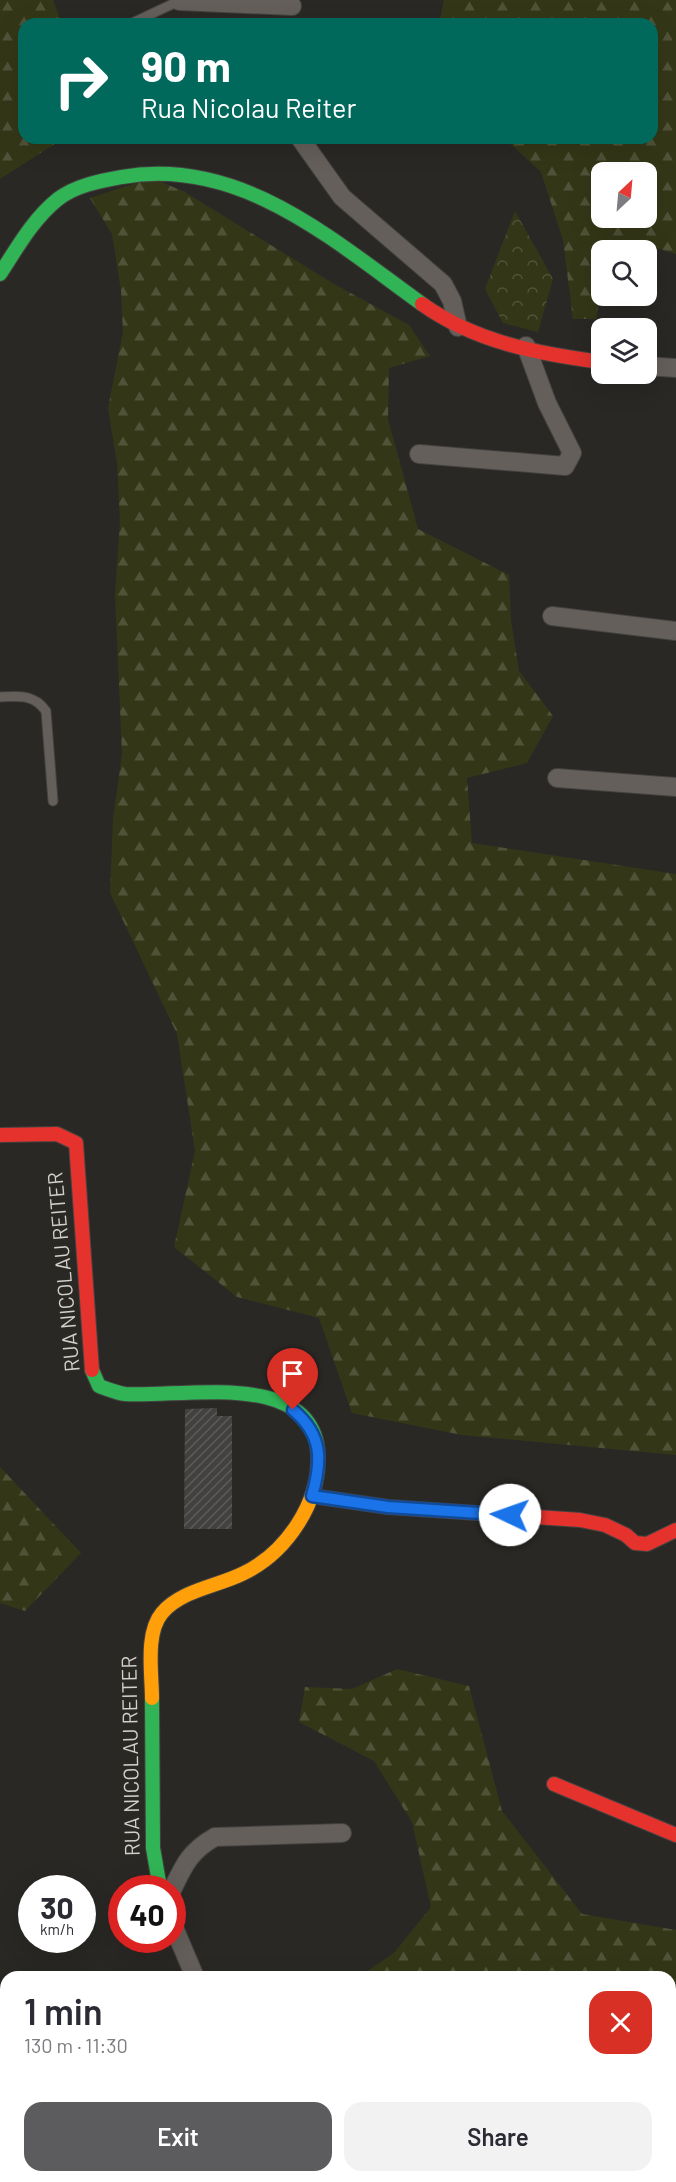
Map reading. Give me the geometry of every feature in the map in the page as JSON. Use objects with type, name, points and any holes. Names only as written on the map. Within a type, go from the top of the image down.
[{"type":"street","points":[[178,0],[293,10]]},
{"type":"street","points":[[304,144],[342,197],[443,284],[452,301],[458,327]]},
{"type":"street","points":[[0,274],[38,218],[57,200],[83,185],[151,172],[191,176],[233,186],[312,225],[458,327],[496,340],[591,360]]},
{"type":"street","points":[[419,454],[565,466],[572,453],[547,404],[526,346]]},
{"type":"street","points":[[657,367],[676,368]]},
{"type":"street","points":[[552,616],[676,631]]},
{"type":"street","points":[[557,778],[676,787]]},
{"type":"street","name":"RUA NICOLAU REITER","points":[[0,1135],[57,1134],[76,1143],[91,1366],[99,1386],[123,1394],[248,1393],[280,1399],[307,1421],[318,1448],[319,1472],[307,1510],[291,1533],[267,1559],[245,1573],[180,1599],[161,1613],[152,1637],[153,1848],[158,1875]]},
{"type":"street","points":[[312,1496],[388,1507],[580,1520],[605,1525],[626,1535],[635,1543],[647,1544],[676,1530]]},
{"type":"street","points":[[554,1784],[676,1835]]},
{"type":"street","points":[[179,1875],[184,1864],[198,1846],[215,1837],[342,1833]]},
{"type":"street","points":[[185,1953],[192,1971]]},
{"type":"lane","points":[[142,18],[178,0]]},
{"type":"lane","points":[[0,697],[24,696],[39,701],[46,711],[53,801]]},
{"type":"green space","points":[[0,0],[53,0],[60,18],[18,18],[18,144],[55,144],[0,179]]},
{"type":"green space","points":[[444,0],[676,0],[676,254],[657,248],[657,240],[591,240],[591,306],[598,306],[596,318],[573,319],[563,240],[541,172],[511,144],[658,144],[658,18],[440,18]]},
{"type":"green space","points":[[151,178],[183,191],[334,284],[409,325],[430,356],[389,368],[388,419],[418,529],[509,575],[511,620],[519,671],[553,716],[527,763],[467,778],[472,843],[676,874],[676,1455],[462,1435],[352,1413],[319,1318],[237,1297],[174,1247],[195,1151],[177,1034],[110,893],[113,819],[122,754],[115,594],[120,521],[117,463],[108,408],[123,332],[121,290],[112,234],[90,198]]},
{"type":"green space","points":[[515,211],[553,279],[538,332],[503,323],[485,289]]},
{"type":"green space","points":[[0,1467],[81,1553],[25,1611],[0,1603]]},
{"type":"green space","points":[[397,1669],[469,1686],[502,1811],[582,1914],[676,1930],[676,1971],[367,1971],[394,1953],[431,1907],[412,1822],[374,1761],[299,1722],[305,1687],[352,1689]]},
{"type":"building","points":[[217,1408],[217,1416],[232,1416],[232,1529],[184,1529],[185,1409]]},
{"type":"traffic: fast","points":[[0,274],[33,225],[65,194],[105,180],[165,174],[206,179],[246,191],[283,209],[320,231],[422,304]]},
{"type":"traffic: fast","points":[[92,1370],[99,1386],[125,1394],[241,1393],[270,1399],[294,1409],[311,1428],[318,1455]]},
{"type":"traffic: fast","points":[[152,1698],[153,1848],[158,1875]]},
{"type":"traffic: slow","points":[[152,1698],[151,1642],[153,1631],[162,1613],[179,1599],[234,1578],[260,1564],[287,1539],[307,1507],[317,1473],[318,1455]]},
{"type":"traffic: jam","points":[[422,304],[442,317],[486,337],[531,350],[591,360]]},
{"type":"traffic: jam","points":[[0,1135],[57,1134],[76,1143],[92,1370]]},
{"type":"traffic: jam","points":[[312,1496],[388,1507],[580,1520],[605,1525],[626,1535],[635,1543],[647,1544],[676,1530]]},
{"type":"traffic: jam","points":[[554,1784],[676,1835]]},
{"type":"route","points":[[293,1410],[307,1421],[318,1448],[319,1472],[312,1496],[388,1507],[510,1515]]}]
